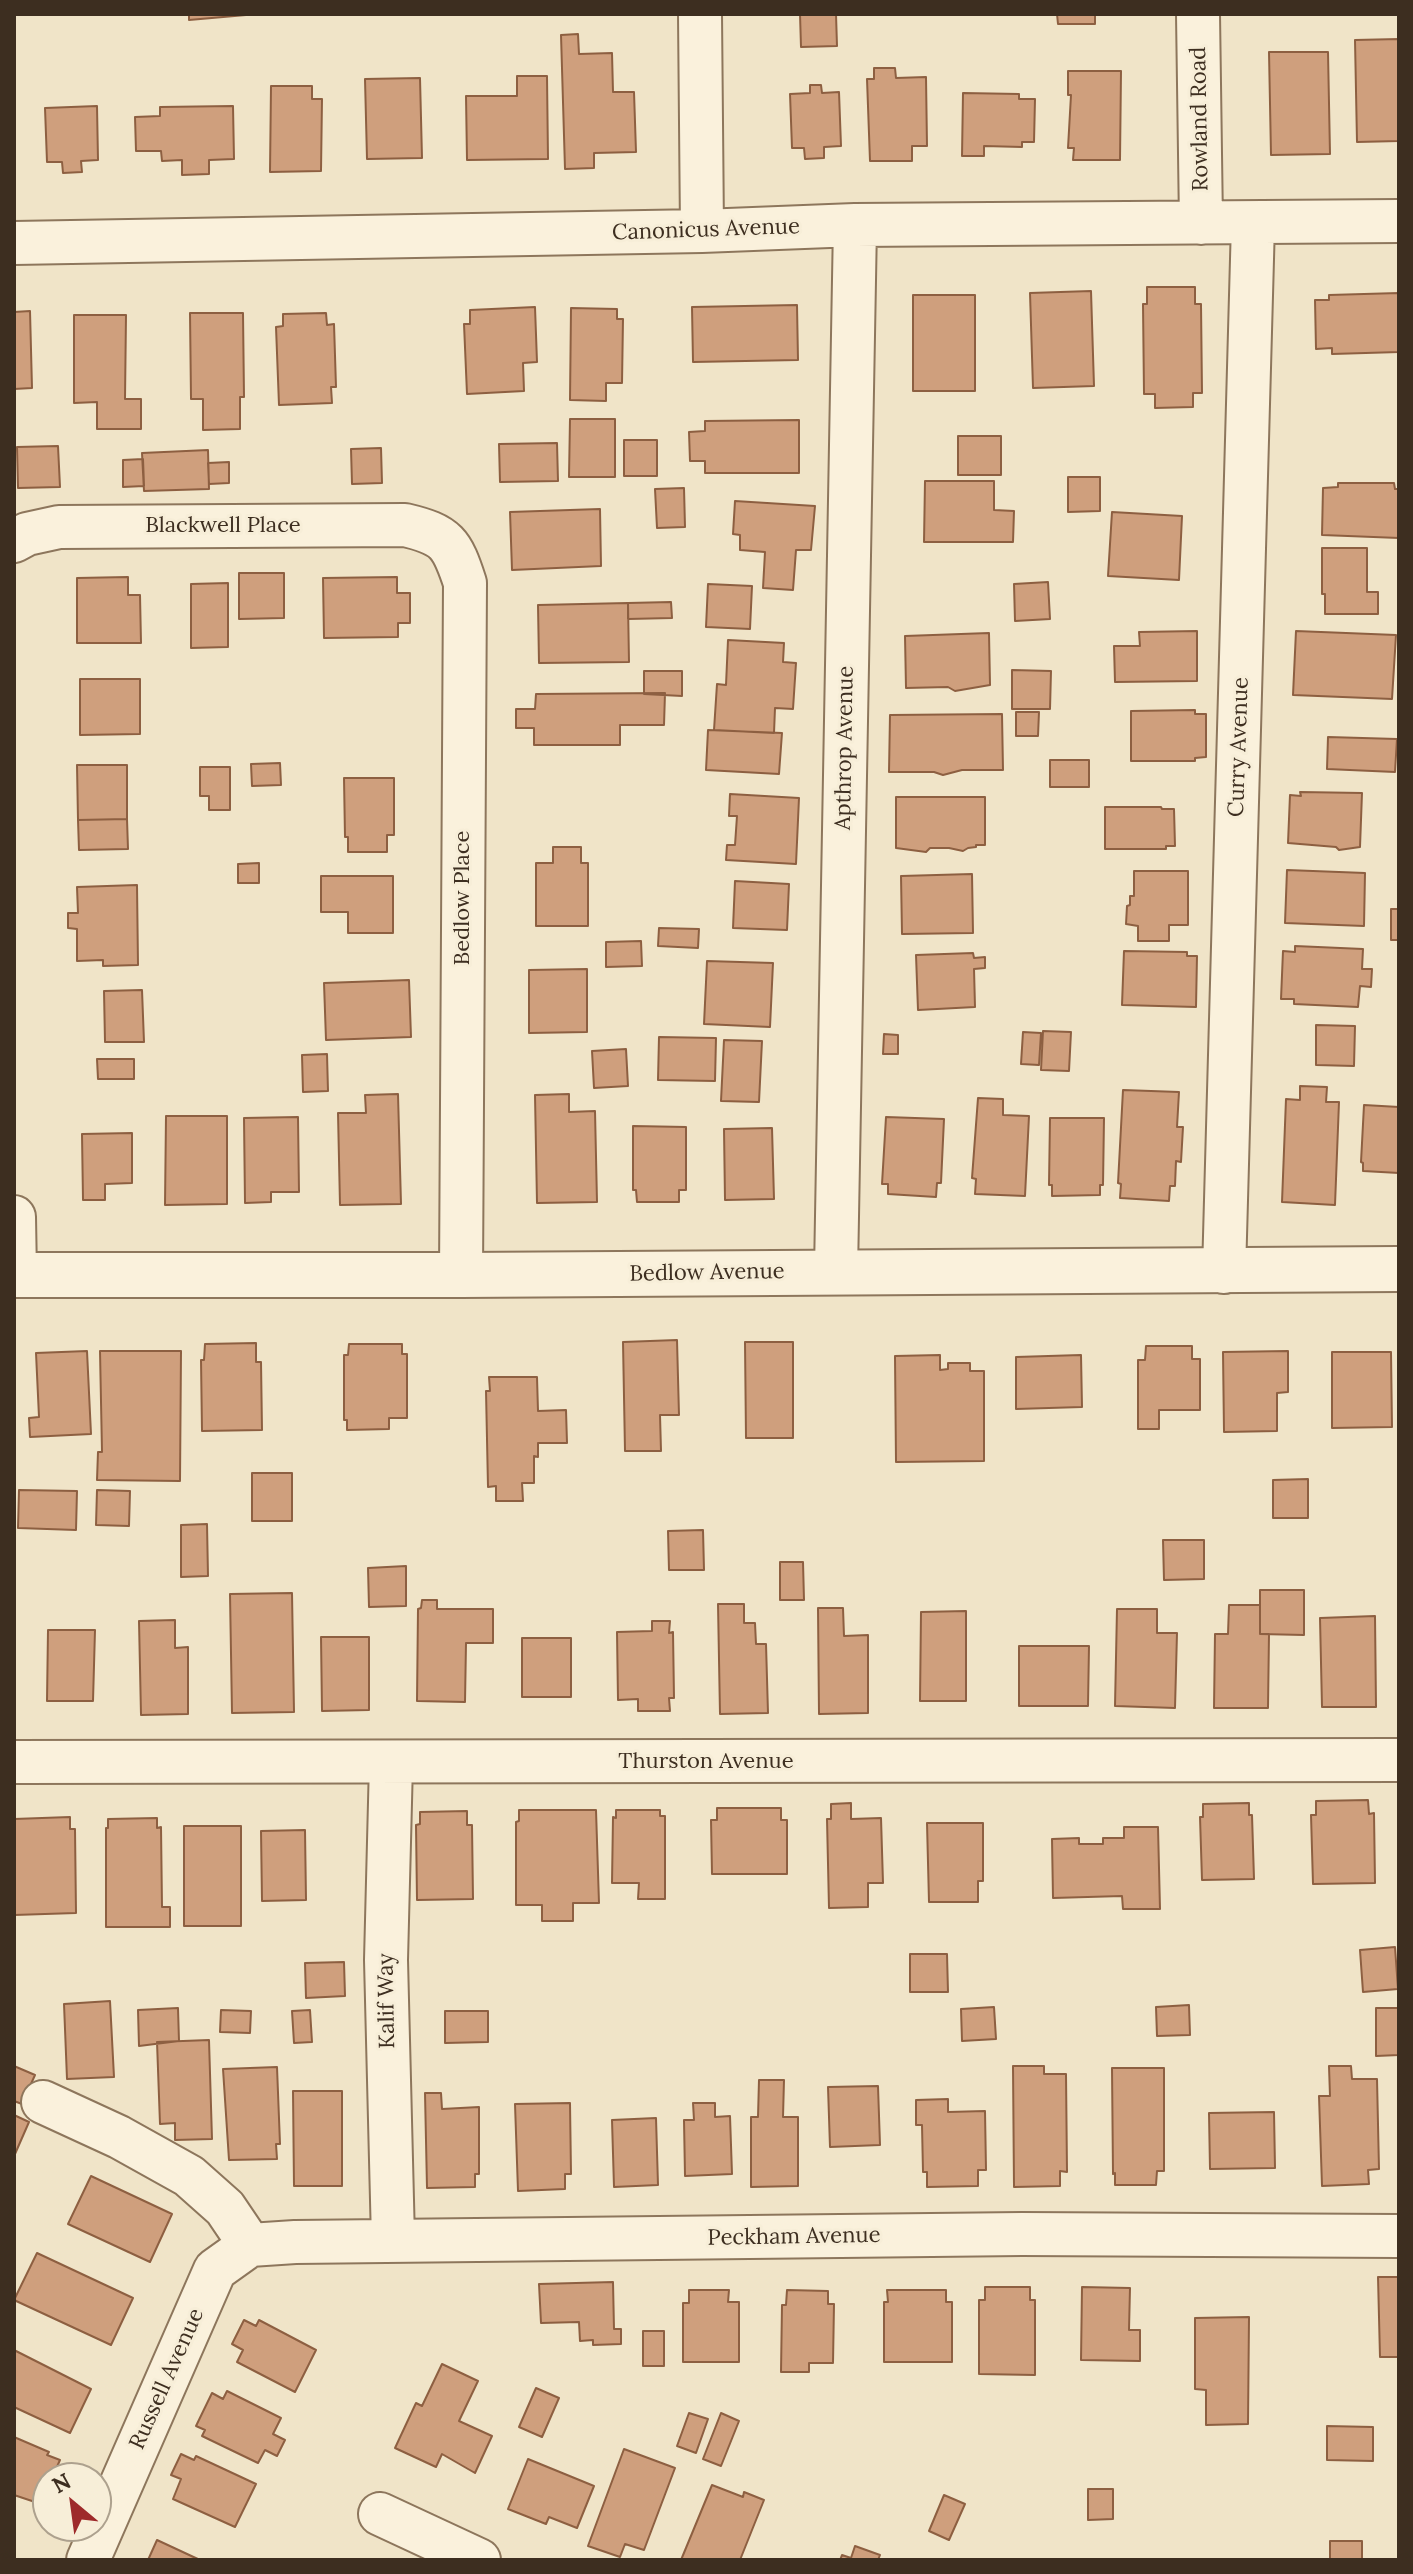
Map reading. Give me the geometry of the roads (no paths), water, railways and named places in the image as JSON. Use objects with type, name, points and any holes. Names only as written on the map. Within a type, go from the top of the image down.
[{"type":"street","points":[[700,14],[702,231]]},
{"type":"street","name":"Rowland Road","points":[[1198,14],[1201,223]]},
{"type":"street","name":"Canonicus Avenue","points":[[14,243],[702,231],[855,225],[1399,221]]},
{"type":"street","name":"Curry Avenue","points":[[1224,1272],[1253,223]]},
{"type":"street","name":"Apthrop Avenue","points":[[836,1271],[855,225]]},
{"type":"street","name":"Blackwell Place","points":[[14,541],[27,534],[59,527],[405,525],[433,532]]},
{"type":"street","name":"Bedlow Place","points":[[433,532],[455,552],[465,583],[461,1275]]},
{"type":"street","points":[[14,1217],[14,1275]]},
{"type":"street","name":"Bedlow Avenue","points":[[14,1275],[1399,1269]]},
{"type":"street","name":"Thurston Avenue","points":[[14,1762],[1399,1760]]},
{"type":"street","name":"Kalif Way","points":[[391,1763],[386,1960],[393,2240]]},
{"type":"street","points":[[43,2102],[119,2137],[189,2176],[225,2208],[250,2245]]},
{"type":"street","name":"Peckham Avenue","points":[[250,2245],[393,2240],[1022,2234],[1399,2236]]},
{"type":"street","name":"Russell Avenue","points":[[88,2560],[215,2270],[250,2245]]},
{"type":"street","points":[[380,2514],[479,2560]]}]
